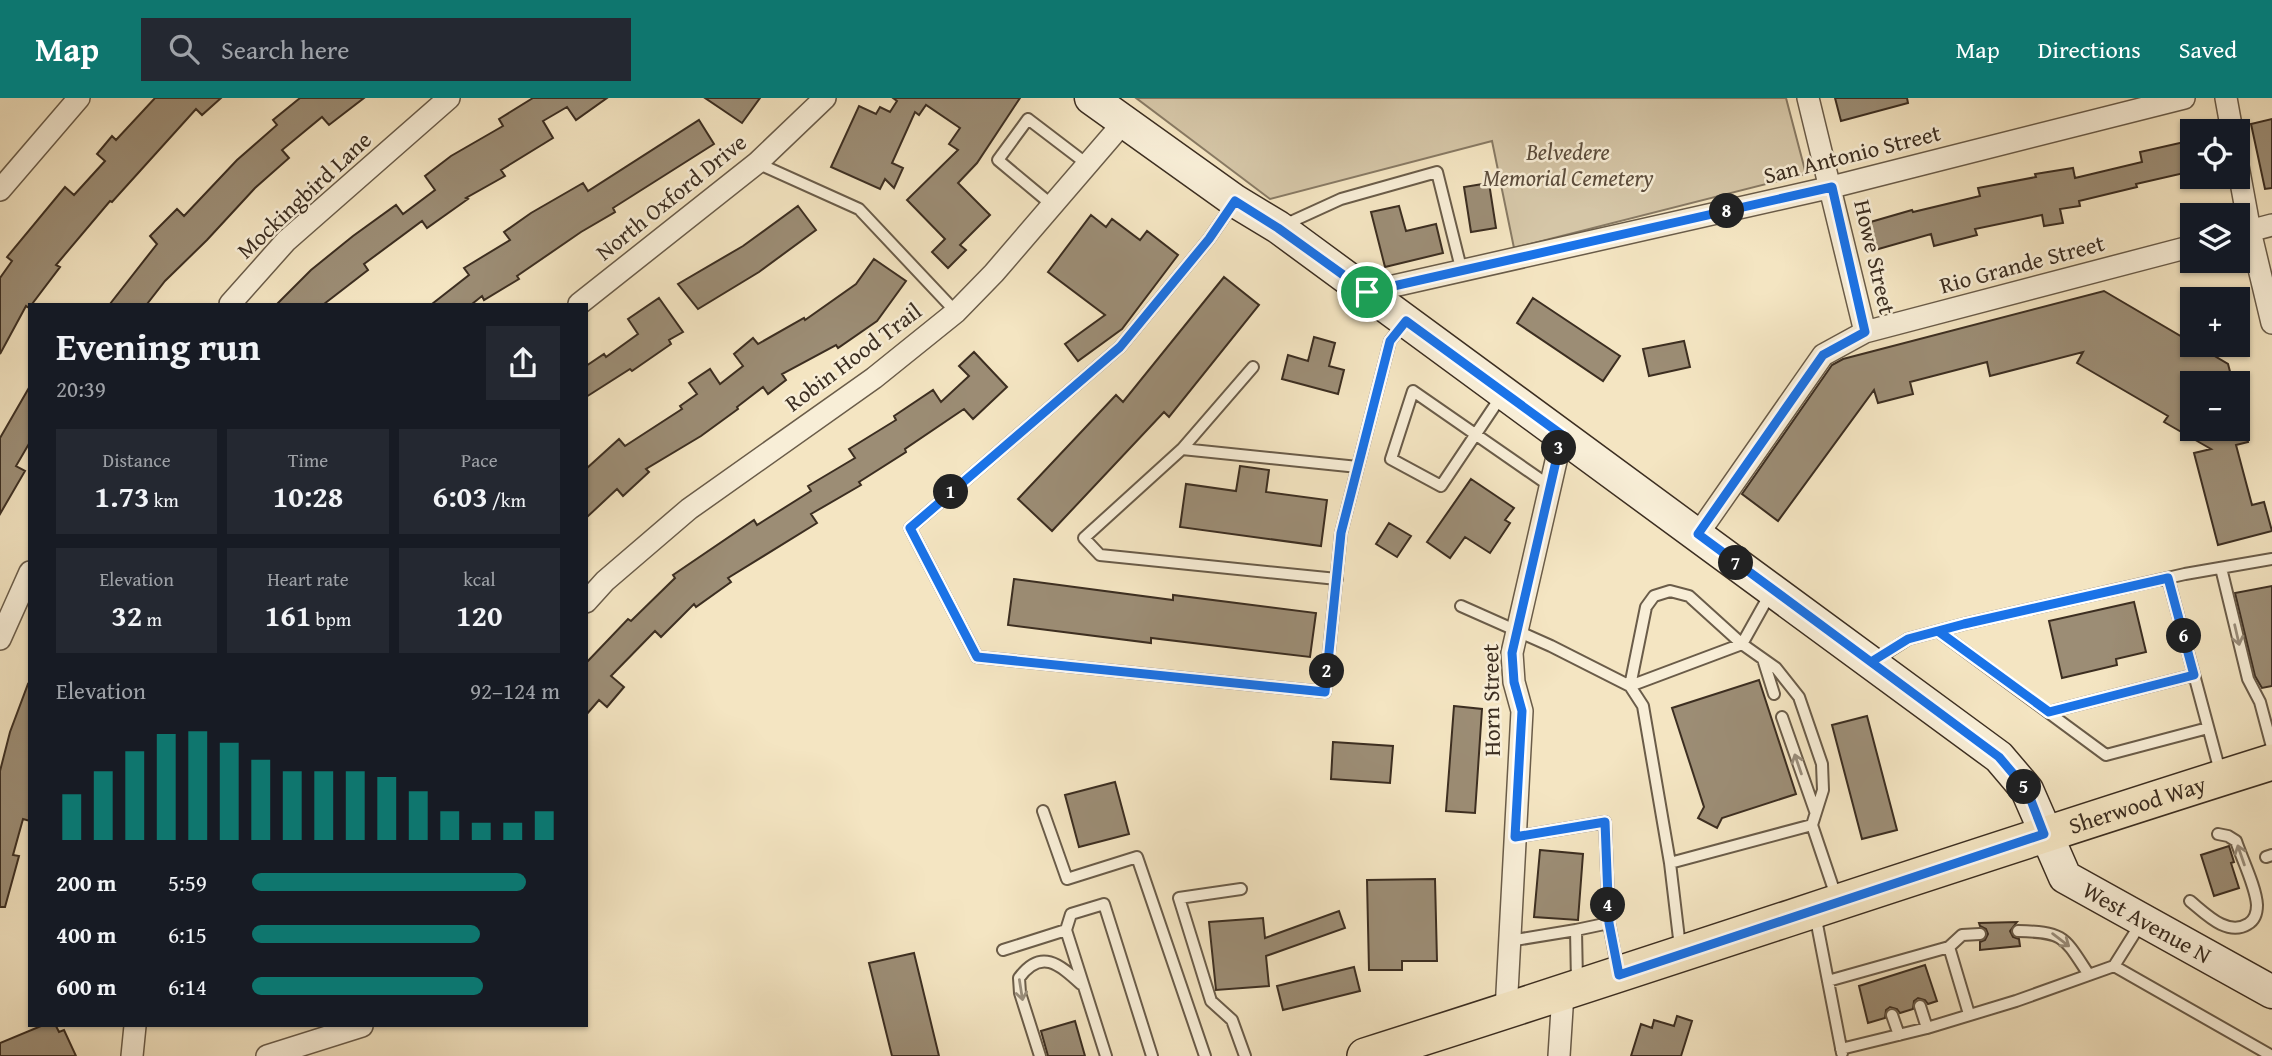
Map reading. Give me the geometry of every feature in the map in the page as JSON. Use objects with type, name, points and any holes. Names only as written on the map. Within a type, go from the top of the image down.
[{"type":"main road","name":"West Avenue N","points":[[1091,98],[1367,292],[1999,757],[2027,790],[2065,877],[2272,992]]},
{"type":"main road","name":"Sherwood Way","points":[[1365,1056],[2272,762]]},
{"type":"street","points":[[0,190],[79,98]]},
{"type":"street","name":"Mockingbird Lane","points":[[231,303],[286,241],[449,98]]},
{"type":"street","name":"North Oxford Drive","points":[[580,303],[757,163],[825,98]]},
{"type":"street","name":"Howe Street","points":[[1698,534],[1823,355],[1865,332],[1832,187],[1808,98]]},
{"type":"street","name":"San Antonio Street","points":[[1367,292],[1832,187],[2184,98]]},
{"type":"street","points":[[2226,98],[2230,119]]},
{"type":"street","name":"Robin Hood Trail","points":[[588,600],[604,581],[689,509],[874,378],[956,312],[994,273],[1123,123]]},
{"type":"street","points":[[2250,230],[2272,225]]},
{"type":"street","name":"Rio Grande Street","points":[[1865,332],[2180,249]]},
{"type":"street","points":[[2250,252],[2272,323]]},
{"type":"street","name":"Horn Street","points":[[1506,1011],[1522,711],[1514,682],[1512,653],[1562,435]]},
{"type":"street","points":[[0,639],[28,576]]},
{"type":"street","points":[[1559,1056],[1570,991]]},
{"type":"street","points":[[132,1056],[135,1027]]},
{"type":"street","points":[[267,1056],[359,1027]]},
{"type":"lane","points":[[1052,205],[998,160],[1028,119],[1087,164]]},
{"type":"lane","points":[[757,163],[859,209],[956,312]]},
{"type":"lane","points":[[1278,228],[1341,199],[1437,172],[1461,272]]},
{"type":"lane","points":[[1235,201],[1209,239],[1120,347],[910,528],[977,657],[1325,692],[1341,533],[1390,341],[1406,321]]},
{"type":"lane","points":[[1253,367],[1182,449],[1084,538],[1100,555],[1337,579]]},
{"type":"lane","points":[[1504,393],[1475,435],[1441,486],[1391,459],[1413,391],[1475,435],[1550,486]]},
{"type":"lane","points":[[1182,449],[1358,467]]},
{"type":"lane","points":[[1871,662],[1908,639],[1938,631],[2168,578],[2272,559]]},
{"type":"lane","points":[[2221,568],[2248,679],[2260,702],[2272,747]]},
{"type":"lane","points":[[2168,578],[2221,778]]},
{"type":"lane","points":[[1630,686],[1742,644],[1773,589]]},
{"type":"lane","points":[[1630,686],[1646,607],[1654,596],[1670,591],[1689,596],[1742,644],[1776,668],[1799,698],[1822,764],[1823,790],[1812,825],[1826,906],[1828,981],[1842,1053],[2015,1001],[2114,966],[2143,920]]},
{"type":"lane","points":[[1461,606],[1551,646],[1630,686],[1643,706],[1670,863],[1681,954]]},
{"type":"lane","points":[[1938,631],[2106,755],[2208,729]]},
{"type":"lane","points":[[1763,659],[1774,694]]},
{"type":"lane","points":[[2049,712],[2194,675]]},
{"type":"lane","points":[[1782,717],[1815,811]]},
{"type":"lane","points":[[1043,811],[1067,879],[1137,857],[1205,1056]]},
{"type":"lane","points":[[1515,837],[1605,822],[1609,923],[1619,975]]},
{"type":"lane","points":[[1670,863],[1812,825]]},
{"type":"lane","points":[[2190,901],[2218,923],[2231,928],[2241,928],[2255,916],[2256,898],[2236,841],[2218,834]]},
{"type":"lane","points":[[1241,889],[1179,898],[1211,1001],[1232,1020],[1245,1056]]},
{"type":"lane","points":[[1106,1056],[1066,930],[1071,914],[1104,904],[1152,1056]]},
{"type":"lane","points":[[1509,941],[1609,923]]},
{"type":"lane","points":[[1003,950],[1066,930]]},
{"type":"lane","points":[[1570,991],[1577,930]]},
{"type":"lane","points":[[2018,931],[2050,932],[2068,943],[2089,975]]},
{"type":"lane","points":[[1828,981],[1877,967],[1904,966],[1949,947],[1962,935],[1980,934]]},
{"type":"lane","points":[[1949,947],[1969,1014]]},
{"type":"lane","points":[[1040,1056],[1020,993],[1019,978],[1028,965],[1043,961],[1059,965],[1083,985]]},
{"type":"lane","points":[[2114,966],[2272,1056]]},
{"type":"lane","points":[[1877,967],[1880,979]]},
{"type":"lane","points":[[1920,1006],[1927,1028]]},
{"type":"lane","points":[[1892,1015],[1899,1035]]},
{"type":"green space","name":"Belvedere Memorial Cemetery","points":[[1136,98],[1786,98],[1806,174],[1514,248],[1492,141],[1270,199]]},
{"type":"building","points":[[155,98],[221,98],[202,115],[196,109],[112,202],[110,201],[56,265],[60,267],[33,303],[28,303],[0,354],[0,278],[12,261],[7,257],[65,187],[74,195],[105,161],[97,154],[112,136],[116,140]]},
{"type":"building","points":[[300,98],[364,98],[329,125],[322,117],[282,150],[289,158],[255,188],[165,281],[148,303],[111,303],[157,244],[150,236],[177,209],[184,216],[237,160],[277,125],[273,120]]},
{"type":"building","points":[[533,98],[607,98],[576,120],[567,107],[543,121],[553,138],[501,170],[505,176],[466,198],[468,199],[427,228],[422,221],[364,264],[368,270],[325,303],[278,303],[311,270],[396,205],[403,214],[435,190],[425,176],[451,156],[503,126],[499,119]]},
{"type":"building","points":[[705,98],[760,98],[742,123]]},
{"type":"building","points":[[893,98],[1020,98],[977,163],[958,183],[990,215],[960,245],[966,250],[948,268],[932,252],[945,239],[907,200],[958,150],[949,144],[960,128],[926,105],[919,115],[915,112],[892,163],[903,168],[894,188],[885,179],[880,189],[831,167],[859,106],[876,114],[880,107],[890,112],[897,101]]},
{"type":"building","points":[[1835,98],[1907,98],[1908,103],[1841,121]]},
{"type":"building","points":[[2272,119],[2272,188],[2265,189],[2251,124]]},
{"type":"building","points":[[699,120],[714,144],[613,208],[615,212],[581,232],[517,276],[519,279],[484,300],[482,296],[473,303],[433,303],[469,275],[464,268],[510,240],[504,232],[583,183],[588,191]]},
{"type":"building","points":[[2180,143],[2180,174],[2079,201],[2080,206],[2060,209],[2063,223],[2044,226],[2042,215],[1975,229],[1977,235],[1934,246],[1931,234],[1875,250],[1867,223],[1912,210],[1913,212],[1980,196],[1978,188],[2036,177],[2035,174],[2073,168],[2075,178],[2142,162],[2140,152]]},
{"type":"building","points":[[1489,183],[1496,228],[1471,232],[1464,187]]},
{"type":"building","points":[[798,206],[816,230],[759,272],[698,309],[678,284],[743,246]]},
{"type":"building","points":[[1399,206],[1406,231],[1436,224],[1443,253],[1385,267],[1371,212]]},
{"type":"building","points":[[1091,215],[1106,227],[1112,219],[1140,240],[1147,231],[1178,255],[1122,329],[1078,361],[1065,344],[1105,315],[1048,272]]},
{"type":"building","points":[[874,259],[906,281],[877,321],[838,348],[836,345],[782,374],[786,380],[768,394],[763,387],[701,436],[646,469],[649,472],[623,496],[617,489],[588,516],[588,467],[619,439],[625,446],[682,409],[680,406],[697,394],[689,383],[710,369],[720,384],[743,366],[734,354],[753,338],[758,344],[804,318],[805,320],[856,284]]},
{"type":"building","points":[[1224,277],[1259,305],[1169,417],[1164,412],[1052,531],[1018,499],[1116,395],[1123,402]]},
{"type":"building","points":[[2104,291],[2180,336],[2180,357],[2216,357],[2228,364],[2230,371],[2180,371],[2180,431],[2164,422],[2168,416],[2077,363],[2083,352],[1990,376],[1987,362],[1910,382],[1913,394],[1878,403],[1874,390],[1778,521],[1742,494],[1832,365],[1843,359]]},
{"type":"building","points":[[659,298],[683,332],[669,340],[671,344],[632,371],[630,369],[588,396],[588,365],[604,354],[606,357],[638,334],[628,319]]},
{"type":"building","points":[[1533,298],[1620,356],[1603,381],[1517,323]]},
{"type":"building","points":[[1314,337],[1335,343],[1329,366],[1344,370],[1338,394],[1282,379],[1288,355],[1308,361]]},
{"type":"building","points":[[1684,341],[1690,367],[1649,376],[1643,349]]},
{"type":"building","points":[[974,352],[1007,387],[973,419],[964,409],[905,449],[906,452],[859,482],[861,485],[811,514],[817,523],[728,578],[731,582],[696,607],[694,604],[661,637],[655,631],[611,676],[624,687],[607,707],[599,700],[588,713],[588,661],[628,619],[631,621],[675,578],[673,575],[754,520],[757,525],[811,491],[808,486],[855,458],[849,449],[896,420],[894,416],[933,390],[941,402],[969,376],[959,366]]},
{"type":"building","points":[[28,389],[28,445],[16,466],[25,471],[0,514],[0,438]]},
{"type":"building","points":[[2197,441],[2248,441],[2236,445],[2252,505],[2264,502],[2272,531],[2218,545],[2194,453],[2211,449]]},
{"type":"building","points":[[1240,466],[1269,470],[1266,492],[1327,500],[1321,546],[1180,527],[1186,484],[1236,491]]},
{"type":"building","points":[[1471,479],[1514,508],[1505,520],[1510,523],[1490,553],[1465,537],[1450,558],[1427,542]]},
{"type":"building","points":[[1389,523],[1411,536],[1397,557],[1376,544]]},
{"type":"building","points":[[1014,579],[1173,600],[1173,595],[1316,613],[1310,657],[1151,638],[1151,643],[1008,625]]},
{"type":"building","points":[[2272,586],[2272,686],[2262,688],[2255,676],[2235,593]]},
{"type":"building","points":[[2134,602],[2146,652],[2116,659],[2117,665],[2062,678],[2049,621]]},
{"type":"building","points":[[1759,680],[1796,794],[1722,818],[1717,828],[1698,818],[1704,807],[1672,708]]},
{"type":"building","points":[[28,684],[28,820],[23,819],[13,855],[19,856],[5,907],[0,907],[0,771],[10,732]]},
{"type":"building","points":[[1454,706],[1482,709],[1475,813],[1446,811]]},
{"type":"building","points":[[1867,716],[1897,830],[1862,839],[1832,725]]},
{"type":"building","points":[[1333,742],[1393,746],[1390,783],[1331,779]]},
{"type":"building","points":[[1115,782],[1129,834],[1079,847],[1065,795]]},
{"type":"building","points":[[2229,846],[2239,888],[2214,896],[2201,855]]},
{"type":"building","points":[[1540,850],[1583,854],[1578,920],[1534,917]]},
{"type":"building","points":[[1435,879],[1437,961],[1402,961],[1402,970],[1369,970],[1367,880]]},
{"type":"building","points":[[1339,911],[1345,928],[1266,956],[1269,986],[1216,990],[1209,922],[1263,918],[1265,938]]},
{"type":"building","points":[[2017,922],[2010,931],[2013,937],[2019,939],[2020,946],[1980,950],[1980,942],[1985,940],[1988,934],[1979,923]]},
{"type":"building","points":[[914,953],[939,1056],[892,1056],[869,963]]},
{"type":"building","points":[[1925,965],[1937,1001],[1928,1004],[1918,998],[1914,1001],[1913,1009],[1900,1013],[1890,1007],[1886,1010],[1885,1018],[1868,1023],[1859,986]]},
{"type":"building","points":[[1354,967],[1360,991],[1283,1010],[1277,986]]},
{"type":"building","points":[[1677,1016],[1692,1021],[1681,1056],[1631,1056],[1641,1024],[1652,1028],[1654,1020],[1674,1026]]},
{"type":"building","points":[[1075,1021],[1085,1056],[1048,1056],[1041,1031]]},
{"type":"building","points":[[39,1027],[56,1027],[59,1032],[64,1030],[76,1056],[0,1056],[0,1043]]},
{"type":"route","points":[[1367,292],[1278,228],[1235,201],[1209,239],[1120,347],[910,528],[977,657],[1325,692],[1341,533],[1390,341],[1406,321],[1562,435],[1512,653],[1514,682],[1522,711],[1515,837],[1605,822],[1609,923],[1619,975],[2044,834],[2027,790],[1999,757],[1871,662],[1908,639],[1964,624],[2168,578],[2194,675],[2049,712],[1938,631],[1908,639],[1871,662],[1698,534],[1823,355],[1865,332],[1832,187],[1367,292]]}]
